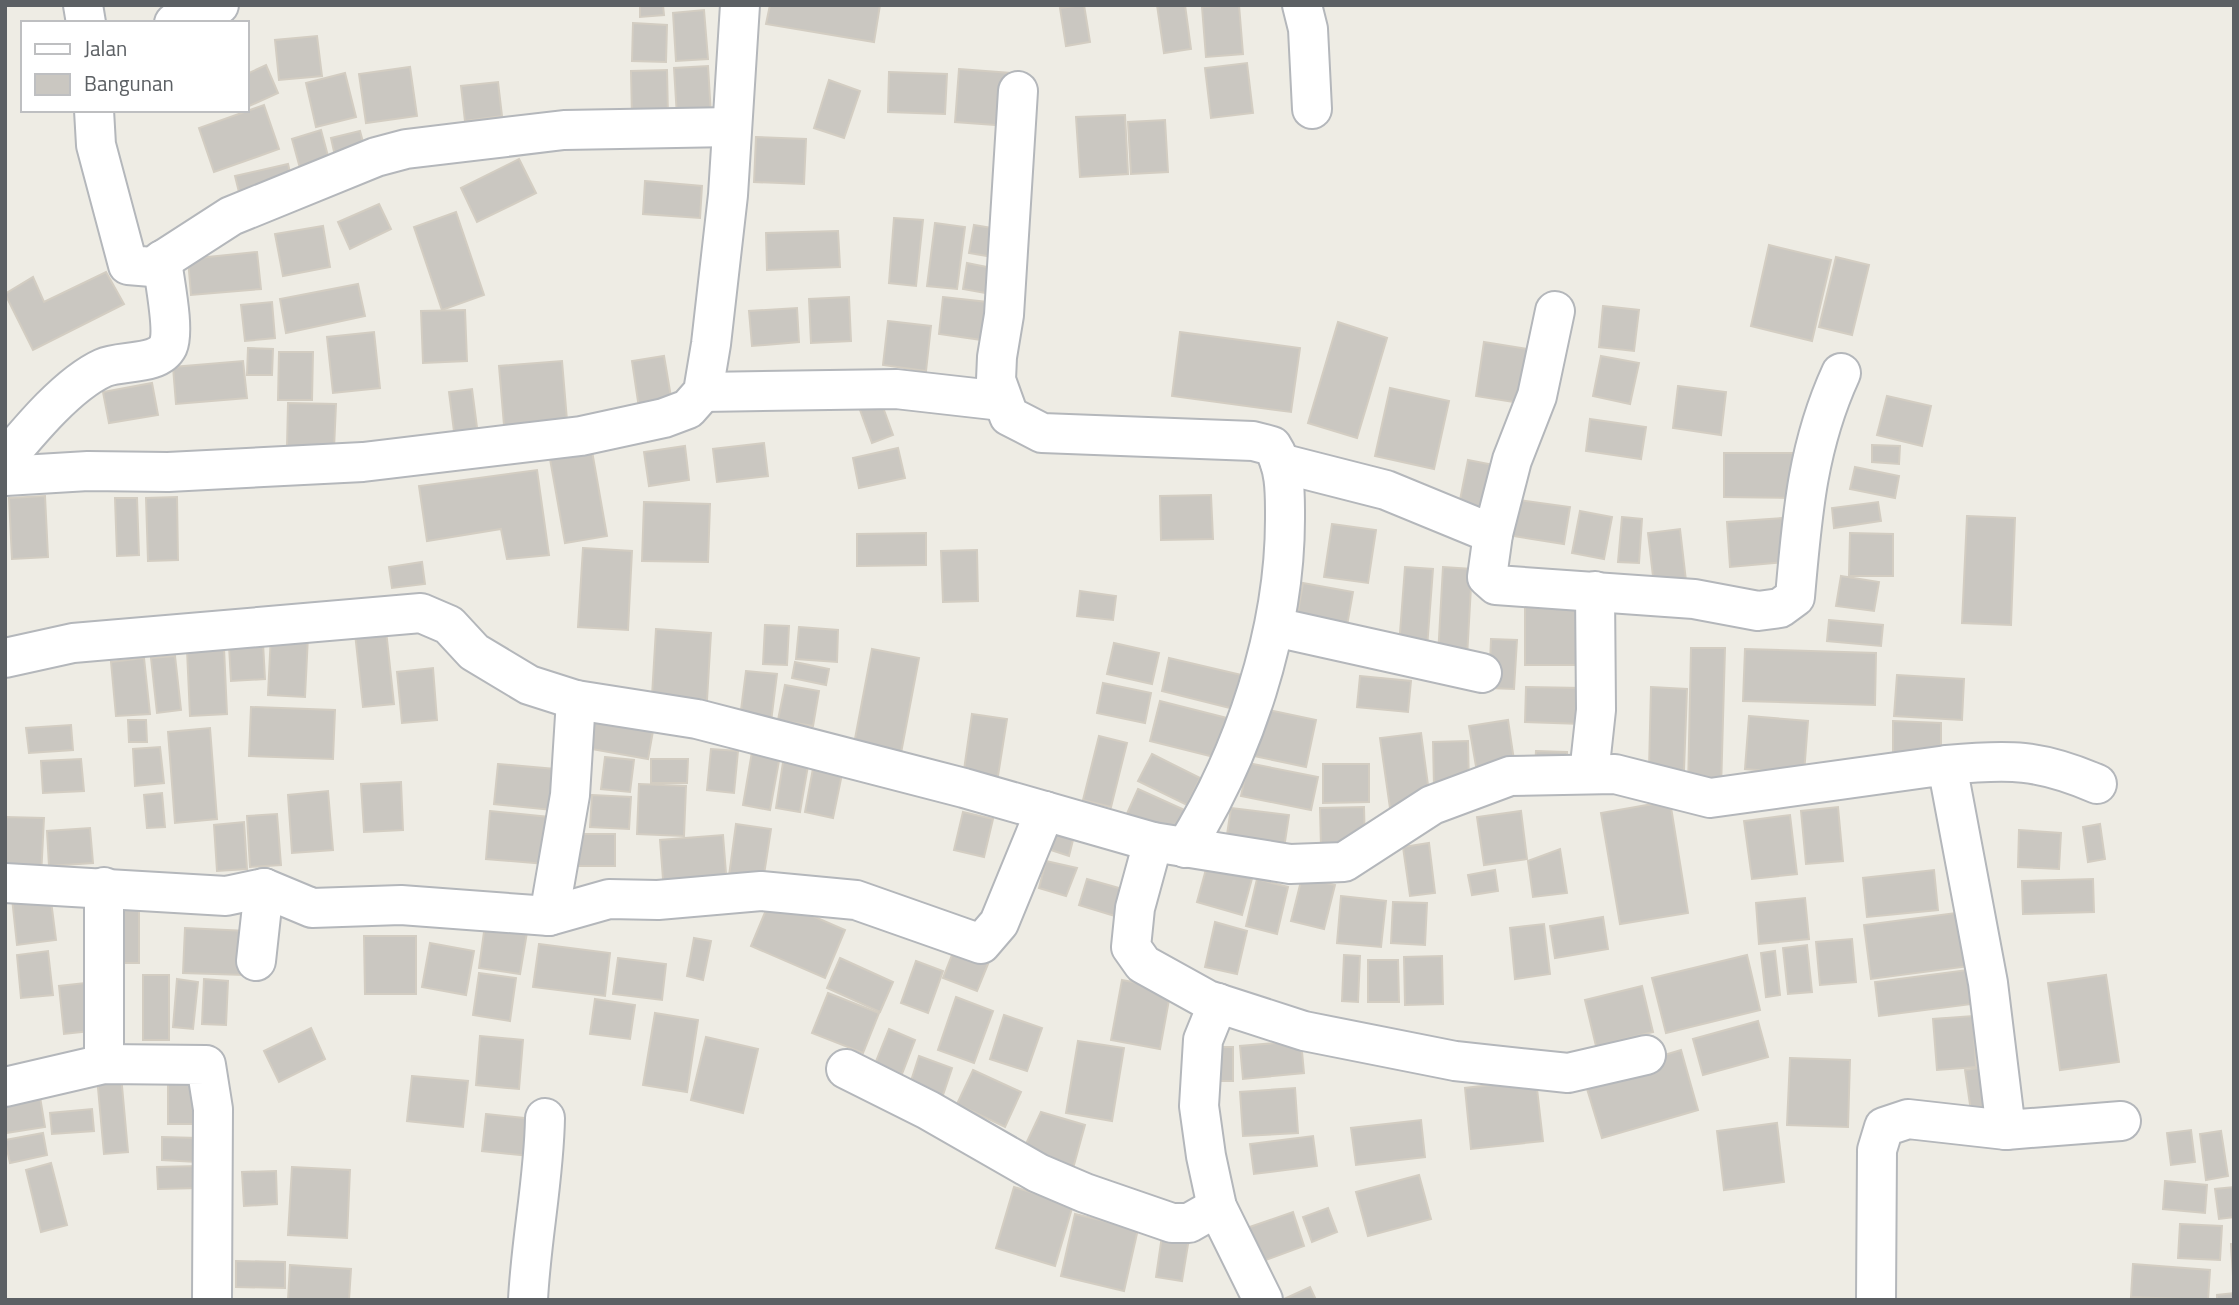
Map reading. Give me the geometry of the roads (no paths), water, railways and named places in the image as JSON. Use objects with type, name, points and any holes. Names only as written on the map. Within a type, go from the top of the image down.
[{"type":"street","points":[[179,21],[219,5]]},
{"type":"street","points":[[5,476],[88,471],[168,472],[363,462],[581,436],[688,409],[703,392],[725,222],[740,5]]},
{"type":"street","points":[[1302,5],[1308,29],[1312,108]]},
{"type":"street","points":[[1018,91],[1004,314],[996,380],[1009,416],[1042,433],[1253,441],[1272,446],[1280,463],[1285,495],[1285,539],[1275,627],[1266,663],[1229,762],[1169,845],[1135,908],[1130,947],[1143,964],[1218,1003],[1304,1031],[1455,1061],[1568,1073],[1646,1055]]},
{"type":"street","points":[[94,112],[96,145],[128,265],[152,267],[232,216],[376,158],[406,149],[564,130],[732,127]]},
{"type":"street","points":[[5,460],[83,381],[116,363],[161,354],[168,345],[170,330],[162,260]]},
{"type":"street","points":[[1555,311],[1537,396],[1512,460],[1493,534],[1487,577],[1490,583],[1694,599],[1758,611],[1780,608],[1795,597],[1807,478],[1816,437],[1841,373]]},
{"type":"street","points":[[703,392],[896,389],[1002,401]]},
{"type":"street","points":[[1280,463],[1385,490],[1493,534]]},
{"type":"street","points":[[1589,774],[1596,710],[1595,591]]},
{"type":"street","points":[[5,658],[73,643],[421,613],[449,625],[474,652],[529,685],[576,699],[697,719],[1169,845],[1290,864],[1344,862],[1432,805],[1510,776],[1615,774],[1710,799],[1947,765],[2001,760],[2058,767],[2097,784]]},
{"type":"street","points":[[1275,627],[1482,673]]},
{"type":"street","points":[[549,916],[570,795],[576,699]]},
{"type":"street","points":[[1947,765],[1987,983],[2006,1130]]},
{"type":"street","points":[[5,883],[226,896],[264,888],[312,908],[401,905],[549,916],[609,899],[658,900],[761,891],[856,900],[982,944],[999,923],[1045,811]]},
{"type":"street","points":[[104,887],[104,1064]]},
{"type":"street","points":[[256,961],[264,888]]},
{"type":"street","points":[[1218,1003],[1203,1040],[1199,1106],[1217,1207],[1263,1300]]},
{"type":"street","points":[[5,1087],[104,1064],[206,1065],[213,1109],[212,1300]]},
{"type":"street","points":[[846,1069],[928,1110],[1038,1173],[1085,1193],[1172,1223],[1189,1223],[1217,1207]]},
{"type":"street","points":[[528,1300],[533,1229],[544,1157],[545,1118]]},
{"type":"street","points":[[1876,1300],[1877,1150],[1884,1127],[1908,1119],[2006,1130],[2121,1121]]}]
